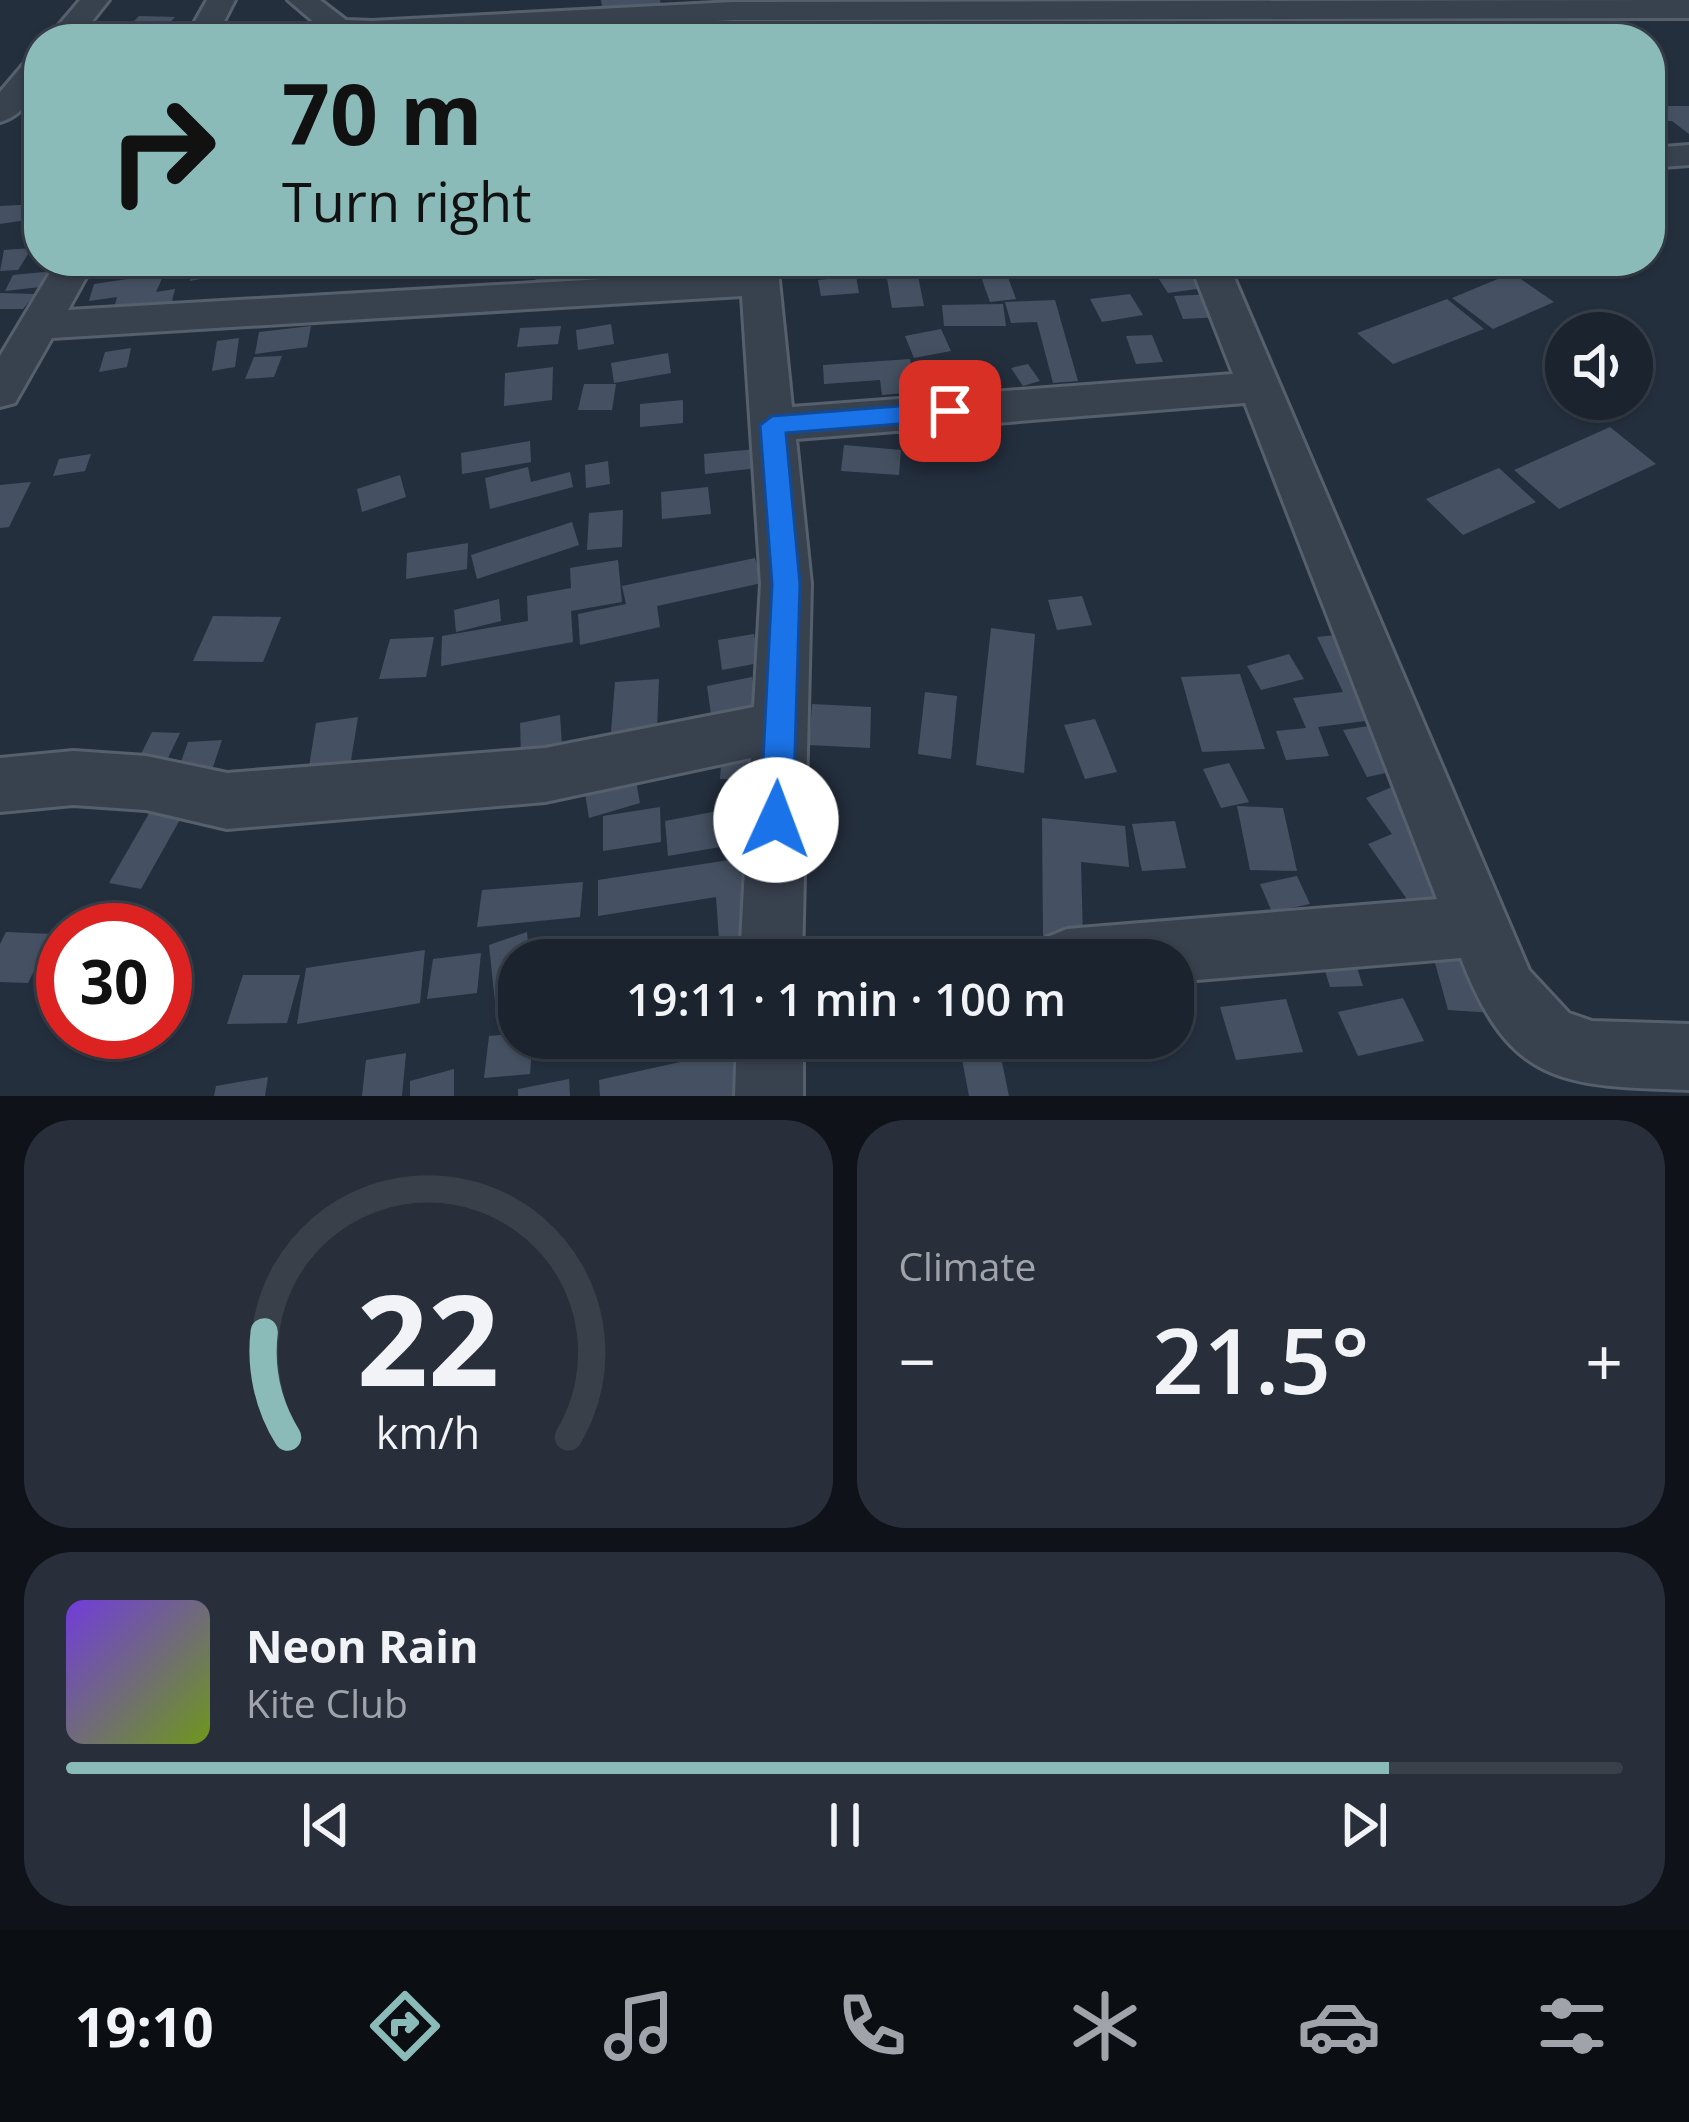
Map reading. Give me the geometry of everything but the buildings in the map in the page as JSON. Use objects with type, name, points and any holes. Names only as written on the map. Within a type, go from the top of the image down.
[{"type":"street","points":[[75,24],[95,0]]},
{"type":"street","points":[[308,1],[331,24]]},
{"type":"street","points":[[504,24],[734,17],[1689,10]]},
{"type":"street","points":[[0,112],[24,84]]},
{"type":"street","points":[[0,392],[68,276]]},
{"type":"street","points":[[40,325],[705,276]]},
{"type":"street","points":[[759,276],[786,584],[772,939]]},
{"type":"street","points":[[1214,276],[1507,993],[1547,1039],[1592,1054],[1689,1057]]},
{"type":"street","points":[[772,425],[1260,387]]},
{"type":"street","points":[[0,785],[73,778],[146,783],[227,801],[354,792],[545,775],[780,727]]},
{"type":"street","points":[[1194,950],[1479,926]]},
{"type":"street","points":[[769,1096],[770,1059]]},
{"type":"route","points":[[776,820],[786,584],[772,425],[950,411]]}]
